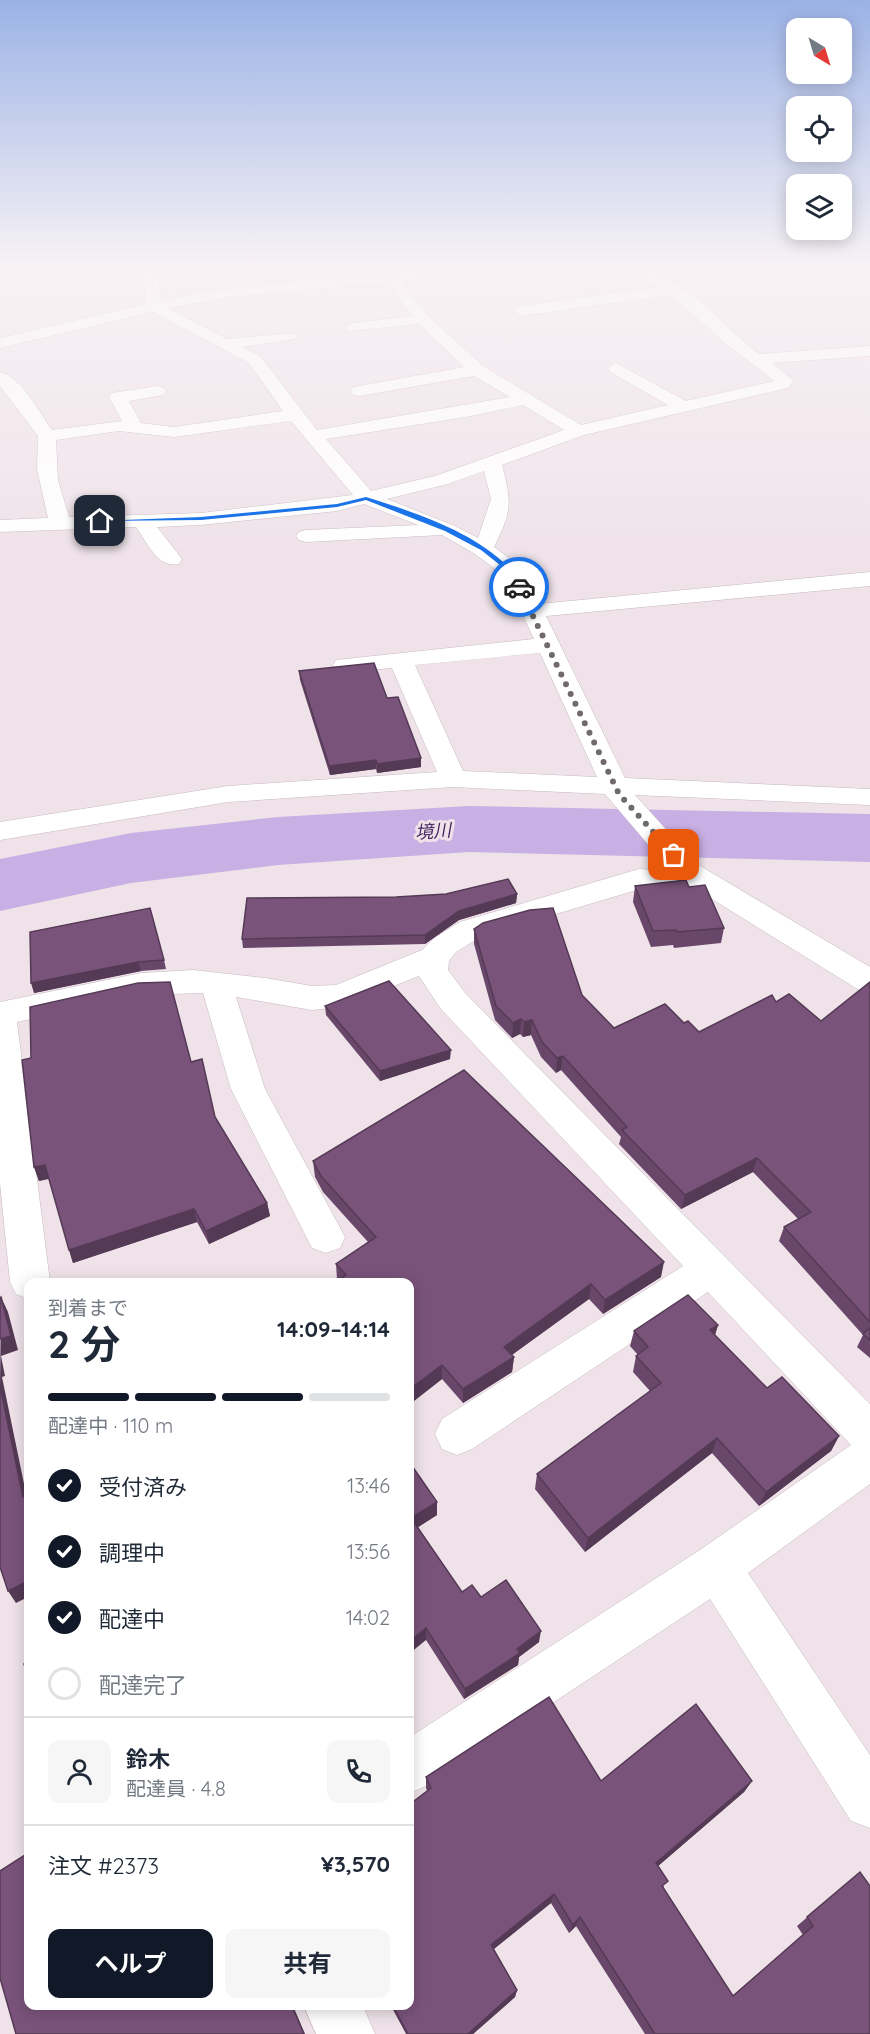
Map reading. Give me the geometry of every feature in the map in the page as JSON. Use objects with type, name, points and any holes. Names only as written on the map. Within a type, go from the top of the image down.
[{"type":"street","points":[[257,363],[295,415],[366,498],[447,530],[483,549],[502,564],[532,611],[617,790],[696,877],[870,982]]},
{"type":"street","points":[[469,363],[477,370],[578,431]]},
{"type":"street","points":[[0,526],[60,522],[201,519],[337,505],[441,480],[578,431],[782,384],[785,381],[760,363]]},
{"type":"street","points":[[616,368],[682,406]]},
{"type":"street","points":[[359,391],[477,370]]},
{"type":"street","points":[[0,377],[14,390],[47,436],[44,457],[47,483],[60,522]]},
{"type":"street","points":[[135,428],[118,397],[157,391]]},
{"type":"street","points":[[313,436],[466,412],[526,399]]},
{"type":"street","points":[[47,436],[119,426],[174,432],[295,415]]},
{"type":"street","points":[[483,549],[493,529],[501,499],[492,461]]},
{"type":"street","points":[[141,520],[171,559]]},
{"type":"street","points":[[306,536],[447,530]]},
{"type":"street","points":[[532,611],[870,579]]},
{"type":"street","points":[[345,665],[548,645]]},
{"type":"street","points":[[401,660],[453,779]]},
{"type":"street","points":[[0,831],[228,794],[453,779],[617,790],[870,796]]},
{"type":"street","points":[[0,1014],[141,984],[193,981],[312,998],[340,996],[433,958],[445,945],[471,929],[639,879],[696,877]]},
{"type":"street","points":[[433,958],[432,971],[453,1001],[870,1434]]},
{"type":"street","points":[[216,984],[248,1089],[326,1237]]},
{"type":"street","points":[[0,1022],[30,1278]]},
{"type":"street","points":[[456,1434],[711,1269]]},
{"type":"street","points":[[414,1764],[717,1567],[870,1458]]},
{"type":"street","points":[[717,1567],[870,1802]]},
{"type":"street","points":[[335,2010],[346,2034]]},
{"type":"building","points":[[374,663],[387,698],[398,697],[421,758],[377,764],[376,760],[329,766],[299,671]]},
{"type":"building","points":[[508,879],[517,894],[459,911],[425,935],[242,939],[247,898],[396,897],[446,894]]},
{"type":"building","points":[[686,880],[689,887],[705,885],[724,928],[677,932],[676,930],[653,931],[635,886]]},
{"type":"building","points":[[150,908],[164,960],[138,962],[31,983],[30,932]]},
{"type":"building","points":[[553,908],[582,995],[614,1028],[665,1004],[684,1023],[688,1021],[699,1032],[772,995],[776,1002],[789,994],[821,1021],[870,982],[870,1322],[784,1227],[811,1212],[757,1158],[685,1195],[622,1130],[627,1127],[563,1056],[557,1058],[542,1042],[532,1020],[524,1022],[521,1019],[513,1023],[496,1006],[474,929],[483,923],[530,910]]},
{"type":"building","points":[[389,981],[451,1050],[380,1071],[325,1006]]},
{"type":"building","points":[[170,982],[191,1062],[202,1059],[215,1117],[267,1203],[206,1231],[194,1209],[69,1250],[45,1165],[34,1167],[22,1060],[31,1058],[30,1007],[138,983]]},
{"type":"building","points":[[464,1070],[664,1262],[605,1300],[591,1284],[504,1347],[514,1357],[463,1389],[442,1365],[414,1386],[414,1278],[342,1278],[346,1275],[336,1264],[376,1237],[321,1176],[313,1161]]},
{"type":"building","points":[[688,1295],[718,1325],[710,1330],[767,1388],[782,1377],[839,1436],[766,1492],[717,1438],[588,1538],[537,1474],[661,1383],[636,1356],[648,1347],[634,1331]]},
{"type":"building","points":[[0,1298],[11,1336],[0,1339]]},
{"type":"building","points":[[870,1328],[870,1340],[863,1334]]},
{"type":"building","points":[[0,1386],[24,1496],[24,1583],[8,1591],[0,1567]]},
{"type":"building","points":[[414,1469],[437,1502],[414,1516]]},
{"type":"building","points":[[414,1522],[462,1592],[472,1585],[481,1597],[506,1580],[541,1631],[517,1649],[520,1653],[465,1689],[426,1628],[414,1638]]},
{"type":"building","points":[[549,1697],[601,1781],[696,1704],[752,1781],[656,1863],[668,1881],[662,1886],[733,1996],[813,1926],[807,1917],[860,1872],[870,1886],[870,2034],[655,2034],[580,1917],[573,1925],[554,1894],[491,1945],[517,1990],[468,2034],[408,2034],[395,2010],[414,2010],[414,1801],[431,1788],[426,1777]]},
{"type":"building","points":[[24,1856],[24,2010],[294,2010],[304,2034],[16,2034],[0,1978],[0,1871]]},
{"type":"waterway","name":"境川","points":[[0,885],[131,858],[278,841],[469,829],[870,838]]},
{"type":"way so far","points":[[519,587],[619,794],[674,855]]},
{"type":"route","points":[[100,521],[201,519],[337,505],[366,498],[447,530],[483,549],[502,564],[519,587]]}]
